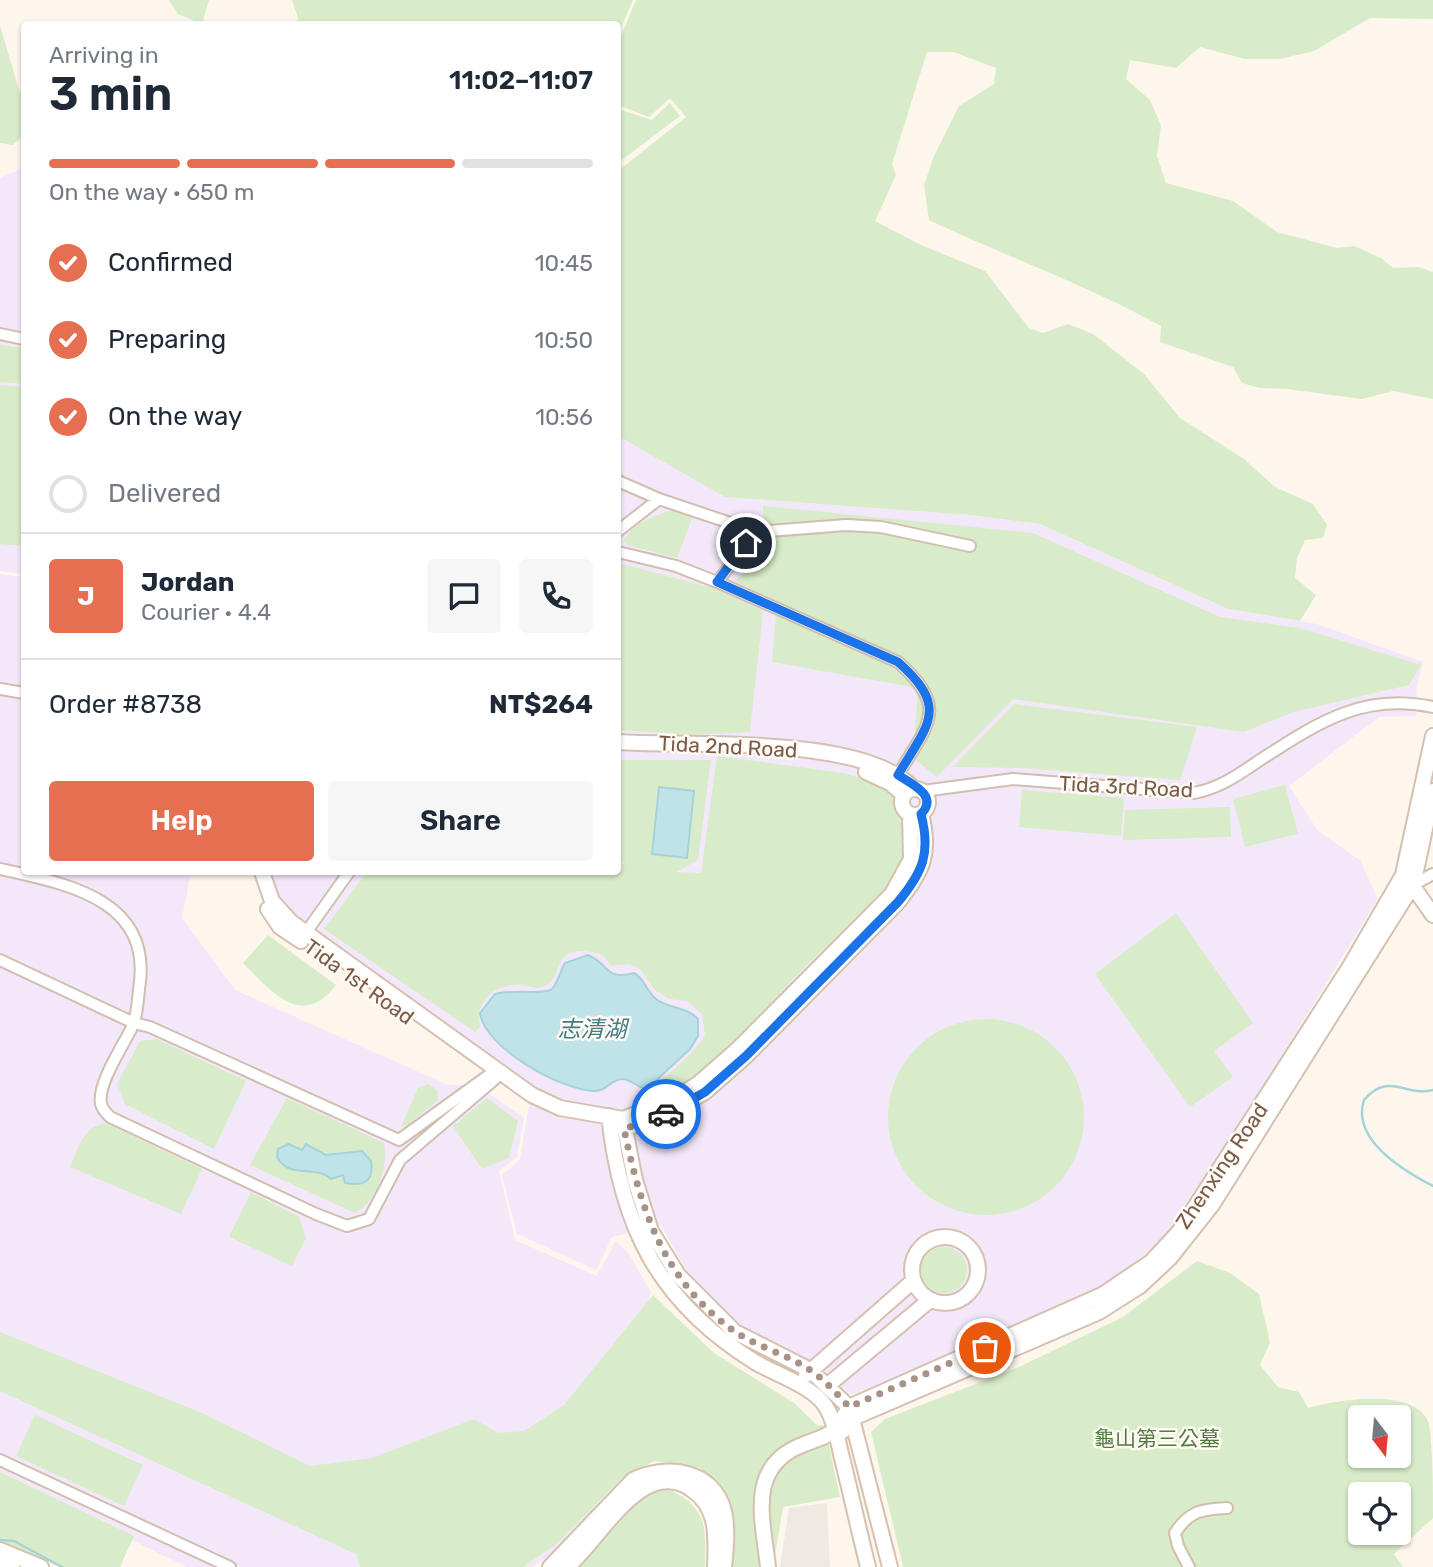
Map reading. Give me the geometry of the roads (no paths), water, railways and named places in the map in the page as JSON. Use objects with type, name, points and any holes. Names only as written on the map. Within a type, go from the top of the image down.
[{"type":"street","points":[[0,334],[21,338]]},
{"type":"street","points":[[621,482],[659,499],[757,532],[846,526],[881,527],[970,546]]},
{"type":"street","points":[[621,529],[659,499]]},
{"type":"street","points":[[717,582],[757,532]]},
{"type":"street","points":[[621,553],[676,566],[717,582],[898,662],[921,681],[931,702],[928,725],[898,775]]},
{"type":"street","points":[[0,690],[21,693]]},
{"type":"street","name":"Tida 3rd Road","points":[[914,792],[1013,779],[1194,793],[1216,789],[1306,729],[1337,714],[1382,704],[1416,703],[1433,707]]},
{"type":"street","name":"Zhenxing Road","points":[[1408,880],[1433,736]]},
{"type":"street","name":"Tida 2nd Road","points":[[621,742],[723,743],[783,747],[854,760],[898,775],[914,792]]},
{"type":"street","name":"Tida 2nd Road","points":[[621,749],[771,754],[865,772],[914,792]]},
{"type":"street","name":"Zhenxing Road","points":[[851,1413],[1101,1295],[1151,1262],[1179,1232],[1204,1197],[1408,880],[1433,791]]},
{"type":"street","points":[[616,1123],[667,1114],[705,1092],[746,1056],[898,902],[918,878],[924,862],[926,843],[916,814],[903,808],[914,792],[928,803],[916,814]]},
{"type":"street","points":[[0,869],[21,874]]},
{"type":"street","points":[[1433,874],[1408,880],[1433,915]]},
{"type":"street","points":[[27,875],[54,881],[96,897],[123,917],[137,944],[142,973],[134,1023],[102,1088],[101,1105],[110,1117],[347,1227],[369,1219],[400,1160],[493,1074]]},
{"type":"street","name":"Tida 1st Road","points":[[255,875],[264,903],[280,927],[303,937],[536,1107],[561,1117],[616,1123]]},
{"type":"street","name":"Tida 1st Road","points":[[263,875],[272,901],[303,937]]},
{"type":"street","points":[[303,937],[347,875]]},
{"type":"street","points":[[0,960],[134,1023],[150,1027],[399,1140],[493,1074]]},
{"type":"street","points":[[616,1123],[651,1231],[678,1275],[735,1332],[810,1370],[828,1385],[851,1413],[890,1567]]},
{"type":"street","points":[[616,1123],[616,1169],[629,1216],[639,1239],[666,1284],[690,1314],[729,1346],[772,1373],[799,1384],[826,1406],[836,1436],[868,1567]]},
{"type":"street","points":[[949,1237],[969,1246],[978,1266],[974,1286],[960,1300],[950,1303],[930,1300],[913,1281],[913,1258],[928,1241],[949,1237]]},
{"type":"street","points":[[799,1384],[810,1370],[913,1281]]},
{"type":"street","points":[[828,1385],[930,1300]]},
{"type":"street","points":[[773,1567],[768,1510],[770,1480],[779,1465],[794,1454],[836,1436],[851,1413]]},
{"type":"street","points":[[768,1567],[762,1509],[764,1479],[781,1456],[836,1436]]},
{"type":"street","points":[[0,1460],[230,1567]]},
{"type":"street","points":[[550,1567],[633,1480],[672,1469],[692,1475],[719,1498],[726,1527],[724,1567]]},
{"type":"street","points":[[567,1567],[582,1555],[638,1490],[653,1482],[670,1480],[685,1485],[708,1505],[716,1532],[715,1567]]},
{"type":"street","points":[[1189,1567],[1178,1546],[1175,1533],[1182,1521],[1194,1511],[1227,1508]]},
{"type":"street","points":[[0,1550],[41,1567]]},
{"type":"street","points":[[0,1563],[12,1567]]},
{"type":"water","points":[[659,787],[694,791],[687,858],[652,854]]},
{"type":"water","name":"志清湖","points":[[588,955],[617,975],[634,973],[641,978],[656,999],[698,1019],[698,1036],[690,1049],[647,1089],[623,1079],[598,1091],[562,1083],[544,1075],[509,1052],[485,1026],[480,1013],[495,994],[548,991],[554,986],[565,963]]},
{"type":"water","points":[[288,1144],[302,1150],[306,1144],[326,1155],[362,1151],[371,1161],[371,1175],[366,1182],[351,1184],[345,1183],[343,1175],[331,1179],[318,1172],[288,1168],[277,1157],[278,1149]]},
{"type":"waterway","points":[[1433,1090],[1381,1087],[1364,1100],[1362,1115],[1372,1141],[1395,1163],[1433,1186]]},
{"type":"waterway","points":[[0,1540],[14,1541],[62,1567]]},
{"type":"park label","name":"龜山第三公墓","points":[[1157,1439]]}]
